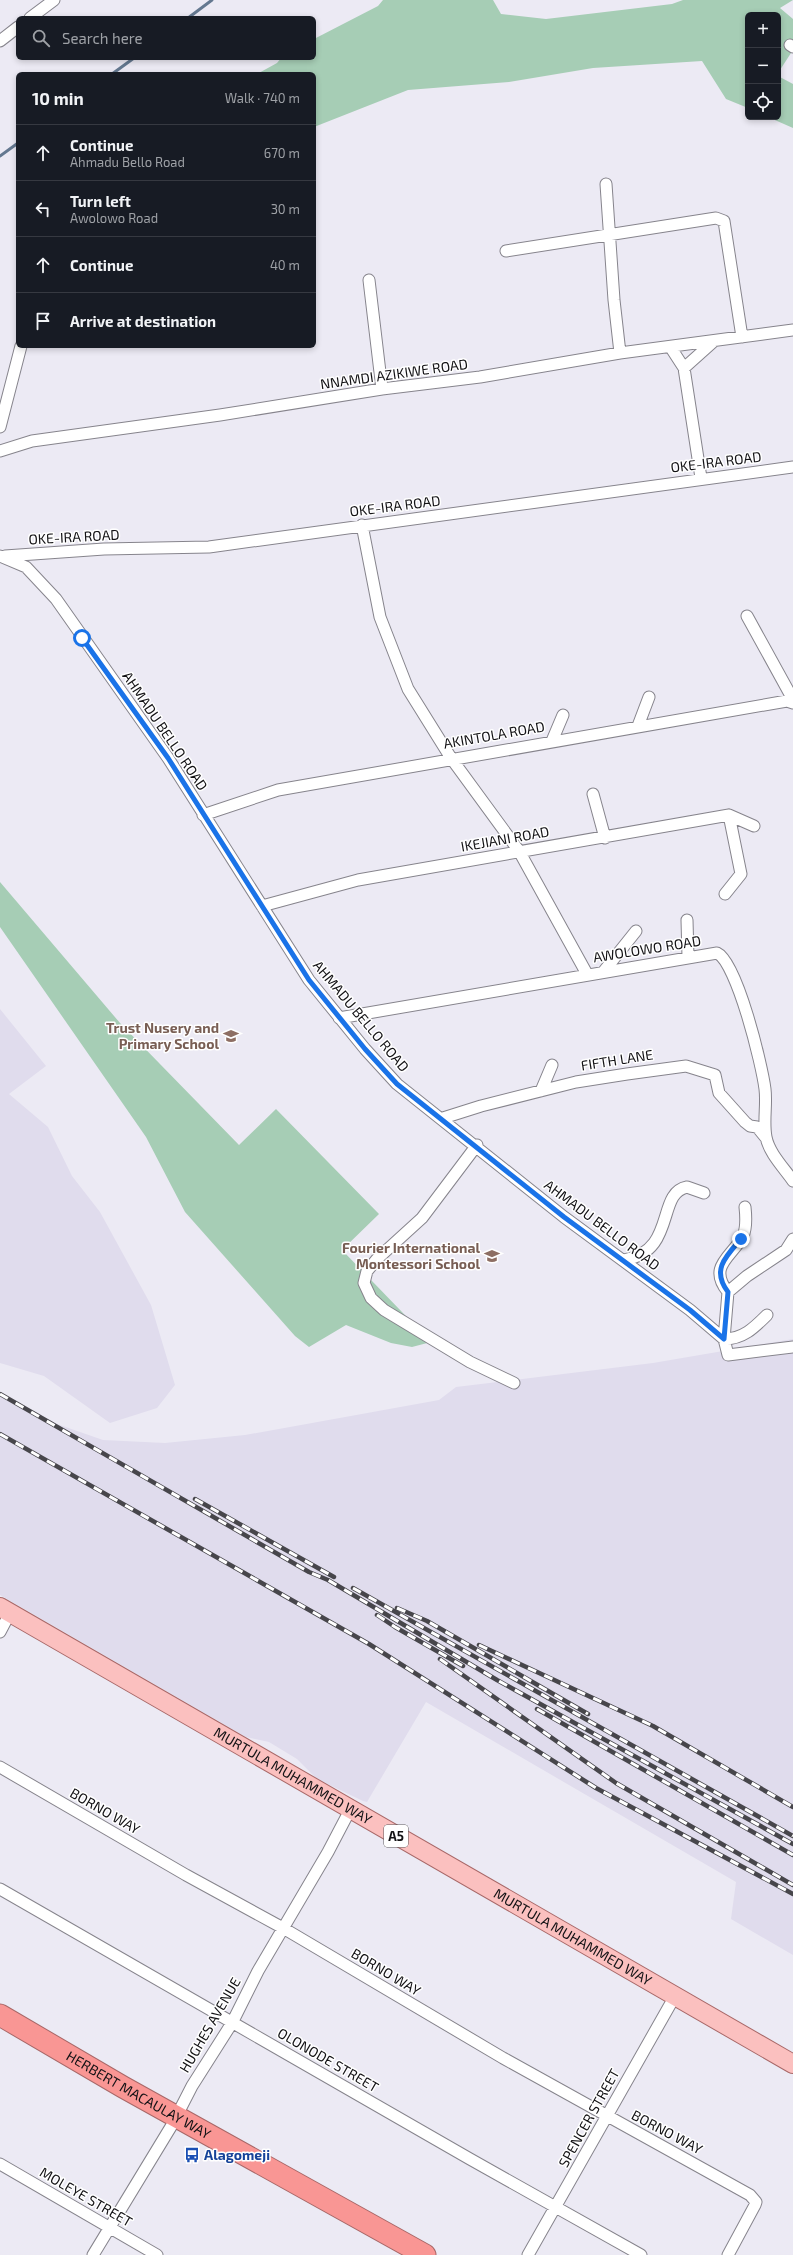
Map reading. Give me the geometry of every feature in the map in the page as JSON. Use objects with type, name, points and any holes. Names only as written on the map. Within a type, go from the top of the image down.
[{"type":"highway","name":"HERBERT MACAULAY WAY","points":[[0,2015],[397,2255]]},
{"type":"highway","name":"HERBERT MACAULAY WAY","points":[[0,2027],[425,2255]]},
{"type":"main road","name":"MURTULA MUHAMMED WAY","points":[[5,1610],[793,2064]]},
{"type":"street","points":[[32,16],[48,2]]},
{"type":"street","points":[[0,41],[16,29]]},
{"type":"street","points":[[606,184],[609,236],[620,353]]},
{"type":"street","points":[[506,251],[716,218],[724,222],[742,337]]},
{"type":"street","points":[[369,280],[382,389]]},
{"type":"street","name":"NNAMDI AZIKIWE ROAD","points":[[0,451],[32,442],[220,415],[382,389],[480,377],[620,353],[671,348],[793,330]]},
{"type":"street","points":[[684,368],[713,342]]},
{"type":"street","points":[[0,427],[20,348]]},
{"type":"street","points":[[671,348],[684,368],[701,478]]},
{"type":"street","name":"OKE-IRA ROAD","points":[[0,556],[104,549],[209,546],[486,510],[701,478],[793,467]]},
{"type":"street","points":[[362,525],[380,617],[408,689],[451,758],[519,851],[587,974]]},
{"type":"street","name":"AHMADU BELLO ROAD","points":[[0,556],[26,567],[56,599],[168,758],[309,980],[339,1018],[397,1084],[477,1145],[564,1217],[690,1310],[724,1339]]},
{"type":"street","points":[[747,616],[791,697]]},
{"type":"street","points":[[638,726],[649,697]]},
{"type":"street","name":"AKINTOLA ROAD","points":[[203,815],[278,790],[451,758],[638,726],[791,697]]},
{"type":"street","points":[[552,741],[563,715]]},
{"type":"street","points":[[593,794],[605,838]]},
{"type":"street","points":[[729,815],[754,826]]},
{"type":"street","points":[[725,894],[741,874],[729,815]]},
{"type":"street","name":"IKEJIANI ROAD","points":[[262,906],[358,880],[519,851],[605,838],[729,815]]},
{"type":"street","points":[[687,920],[688,957]]},
{"type":"street","points":[[604,971],[636,931]]},
{"type":"street","name":"AWOLOWO ROAD","points":[[339,1018],[604,971],[717,953],[726,959],[745,1007],[758,1055],[765,1089],[766,1138],[769,1147],[793,1181]]},
{"type":"street","points":[[541,1091],[552,1065]]},
{"type":"street","name":"FIFTH LANE","points":[[443,1118],[541,1091],[627,1074],[686,1066],[715,1075],[719,1093],[745,1122],[750,1126],[757,1127],[766,1138]]},
{"type":"street","points":[[477,1145],[422,1218],[377,1258],[367,1271],[364,1283],[371,1298],[384,1310],[470,1362],[514,1383]]},
{"type":"street","points":[[624,1260],[635,1258],[654,1245],[663,1228],[669,1204],[676,1192],[687,1187],[704,1193]]},
{"type":"street","points":[[745,1207],[743,1236],[720,1268],[721,1282],[728,1292],[724,1339],[728,1355],[793,1347]]},
{"type":"street","points":[[728,1292],[786,1250],[793,1239]]},
{"type":"street","points":[[724,1339],[735,1339],[744,1335],[767,1315]]},
{"type":"street","points":[[0,1632],[5,1610]]},
{"type":"street","name":"BORNO WAY","points":[[0,1767],[186,1875],[283,1928],[403,2000],[606,2116],[727,2181],[750,2195],[756,2202],[728,2255]]},
{"type":"street","name":"HUGHES AVENUE","points":[[93,2255],[175,2120],[192,2086],[232,2023],[258,1971],[350,1810]]},
{"type":"street","name":"OLONODE STREET","points":[[0,1890],[641,2255]]},
{"type":"street","name":"SPENCER STREET","points":[[528,2255],[675,1996]]},
{"type":"street","name":"MOLEYE STREET","points":[[0,2164],[66,2204],[110,2227],[157,2255]]},
{"type":"shaded area","points":[[0,1009],[46,1066],[9,1094],[48,1127],[72,1176],[100,1212],[151,1305],[175,1385],[157,1408],[110,1423],[44,1376],[0,1363]]},
{"type":"shaded area","points":[[793,1339],[793,1955],[731,1919],[736,1882],[426,1702],[367,1802],[363,1801],[317,1779],[297,1759],[269,1742],[246,1737],[0,1595],[0,1392],[57,1424],[103,1440],[165,1443],[245,1435],[439,1400],[456,1387],[653,1363]]},
{"type":"green space","points":[[383,0],[493,0],[501,14],[546,19],[672,4],[683,0],[793,0],[780,8],[793,19],[793,50],[781,68],[781,12],[745,12],[745,107],[726,99],[702,61],[593,68],[509,82],[408,90],[316,126],[316,72],[261,72],[277,63],[279,60],[316,60],[316,38],[378,6]]},
{"type":"green space","points":[[781,78],[793,84],[793,128],[775,120],[781,120]]},
{"type":"green space","points":[[0,882],[120,1023],[239,1145],[276,1109],[379,1214],[342,1250],[431,1342],[412,1347],[391,1343],[346,1325],[309,1347],[295,1336],[185,1212],[146,1137],[0,927]]},
{"type":"waterway","points":[[191,16],[212,0]]},
{"type":"waterway","points":[[115,72],[131,60]]},
{"type":"waterway","points":[[0,156],[16,144]]},
{"type":"railway","points":[[0,1394],[309,1572],[328,1580],[497,1680],[793,1844]]},
{"type":"railway","points":[[0,1434],[369,1644],[596,1788],[793,1894]]},
{"type":"railway","points":[[195,1499],[334,1577]]},
{"type":"railway","points":[[353,1588],[793,1836]]},
{"type":"railway","points":[[397,1608],[427,1621],[588,1714]]},
{"type":"railway","points":[[377,1615],[463,1666]]},
{"type":"railway","points":[[479,1645],[653,1726],[793,1807]]},
{"type":"railway","points":[[440,1659],[616,1783],[793,1885]]},
{"type":"railway","points":[[537,1709],[793,1855]]},
{"type":"place","name":"Trust Nusery and Primary School","points":[[231,1036]]},
{"type":"place","name":"Fourier International Montessori School","points":[[492,1256]]},
{"type":"place","name":"Alagomeji","points":[[192,2155]]},
{"type":"route","points":[[82,638],[168,758],[220,843],[309,980],[365,1049],[397,1084],[477,1145],[564,1217],[690,1310],[724,1339],[728,1292],[722,1285],[720,1268],[727,1256],[741,1239]]}]
